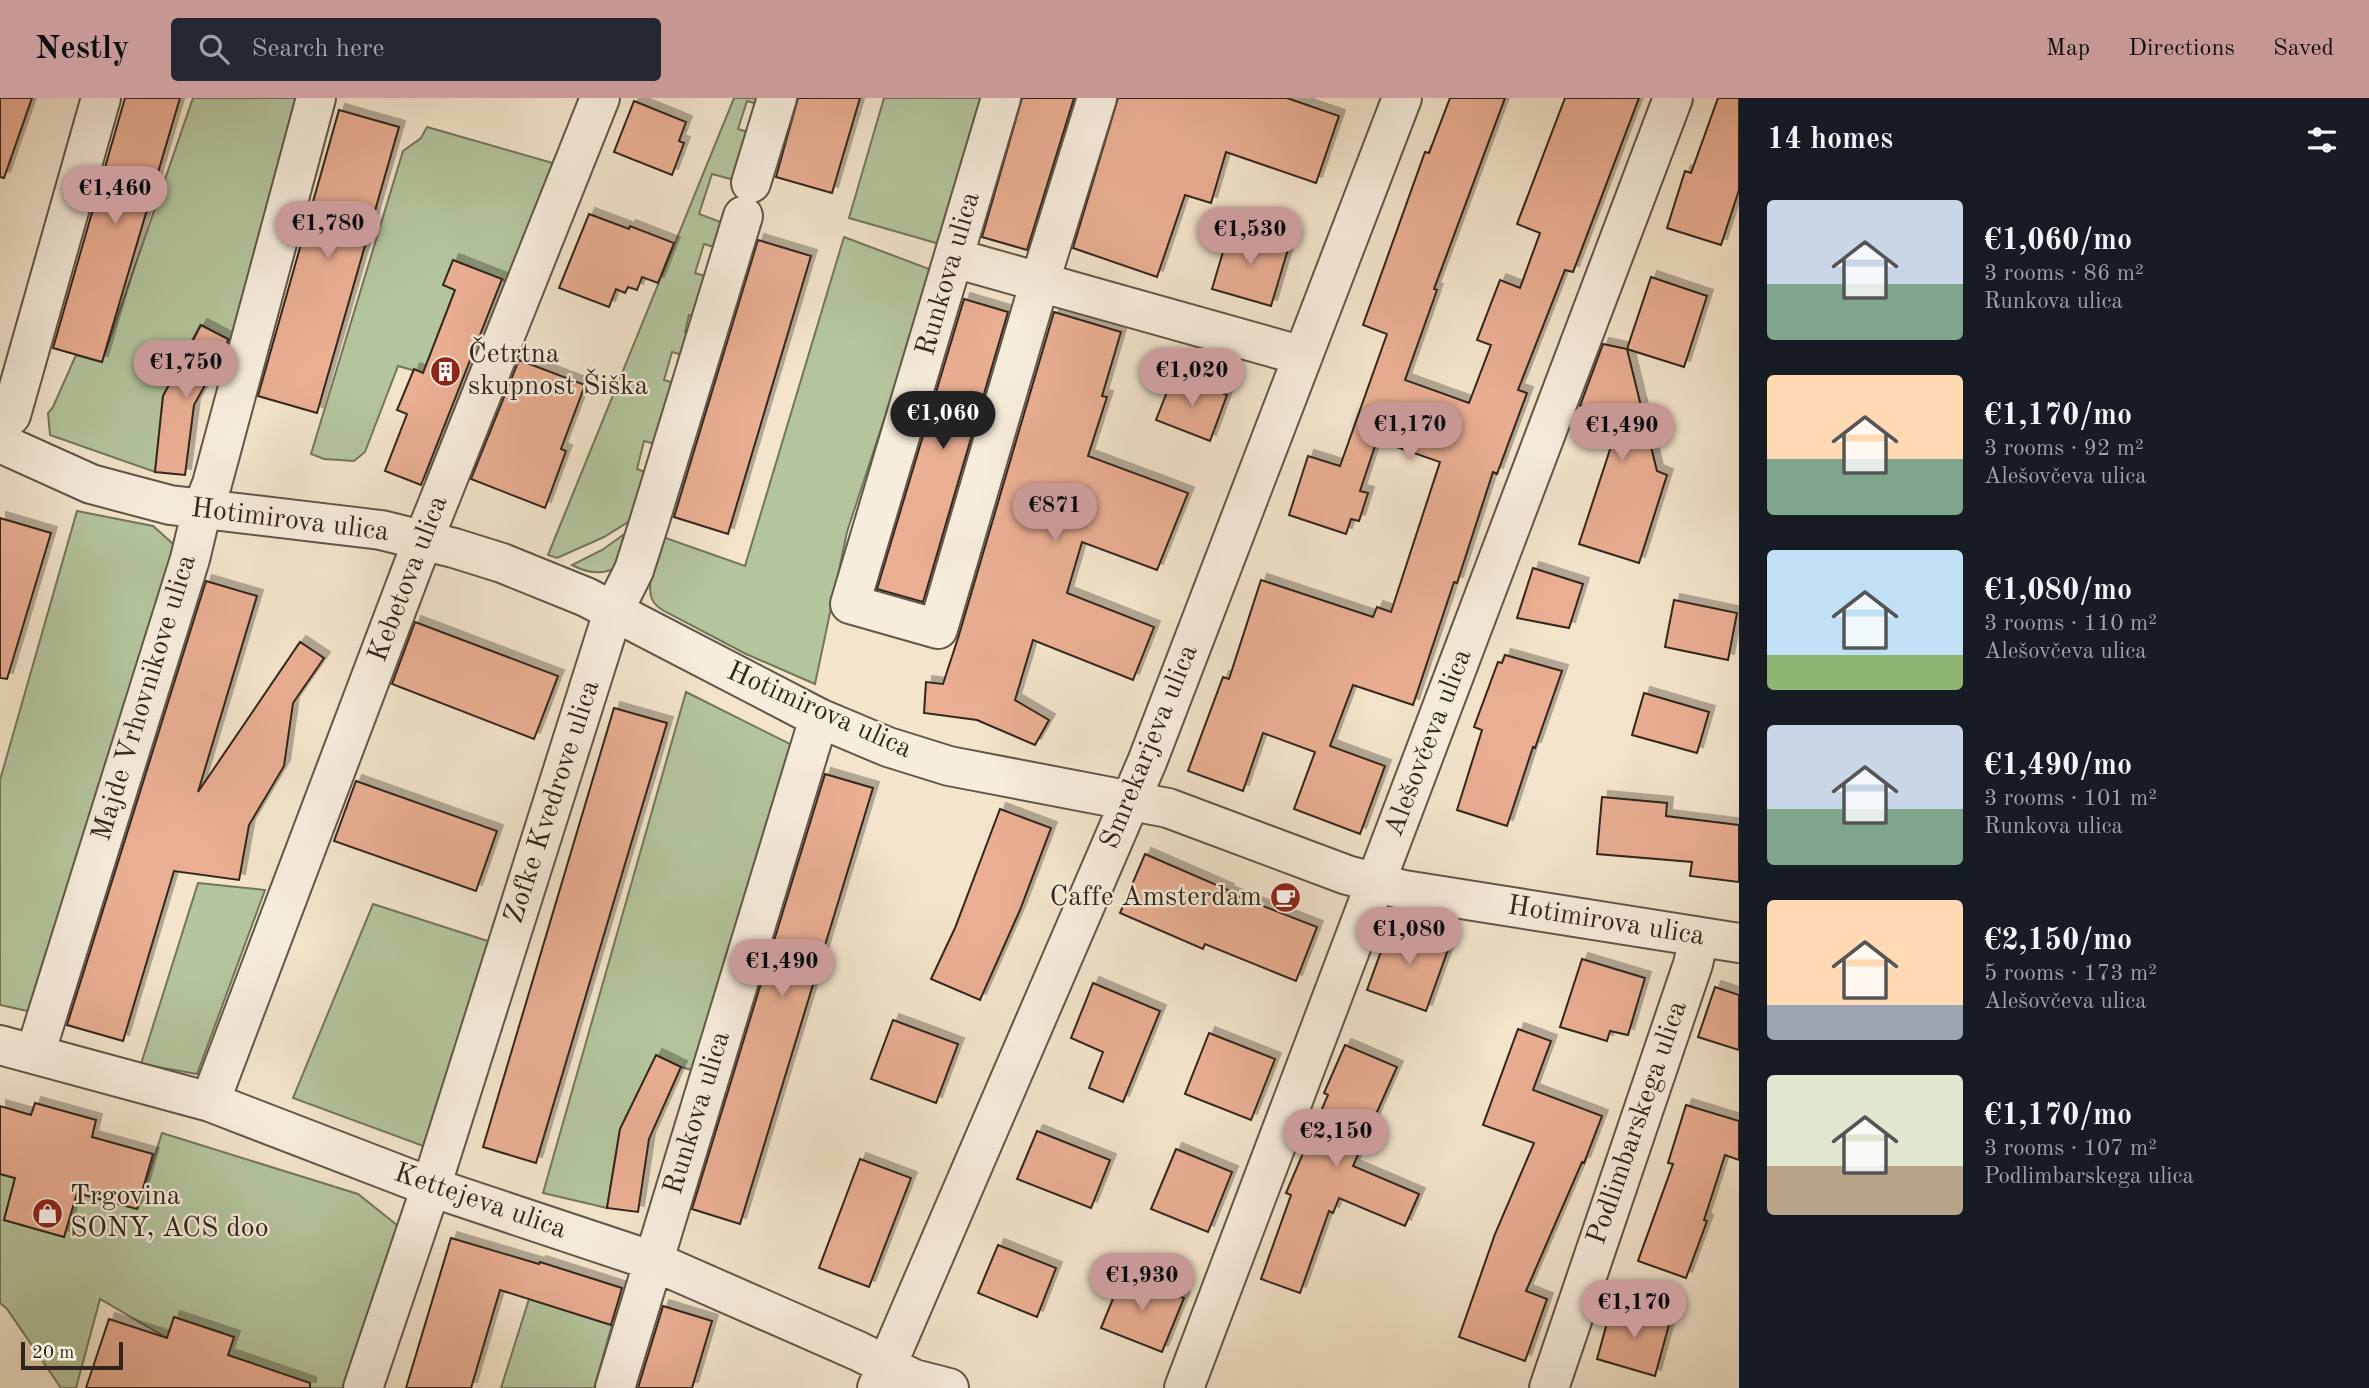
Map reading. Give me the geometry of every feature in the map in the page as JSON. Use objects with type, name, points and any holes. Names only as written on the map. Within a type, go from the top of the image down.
[{"type":"street","points":[[0,426],[10,415],[101,98]]},
{"type":"street","name":"Majde Vrhovnikove ulica","points":[[18,1049],[190,559],[316,98]]},
{"type":"street","name":"Kebetova ulica","points":[[210,1101],[424,540],[600,98]]},
{"type":"street","name":"Zofke Kvedrove ulica","points":[[363,1388],[431,1187],[613,611],[634,570],[777,98]]},
{"type":"street","name":"Runkova ulica","points":[[1000,98],[850,604],[938,629],[1040,281]]},
{"type":"street","points":[[1040,281],[1097,98]]},
{"type":"street","name":"Smrekarjeva ulica","points":[[882,1376],[1130,802],[1402,98]]},
{"type":"street","name":"Alešovčeva ulica","points":[[1184,1388],[1673,98]]},
{"type":"street","points":[[954,258],[1303,355]]},
{"type":"street","name":"Hotimirova ulica","points":[[0,443],[91,484],[140,499],[170,505],[381,530],[512,567],[613,611],[819,718],[888,747],[949,766],[1168,808],[1347,876],[1419,893],[1739,943]]},
{"type":"street","name":"Runkova ulica","points":[[615,1388],[819,718]]},
{"type":"street","name":"Podlimbarskega ulica","points":[[1549,1388],[1693,964],[1699,937]]},
{"type":"street","name":"Kettejeva ulica","points":[[18,1049],[210,1101],[431,1187],[653,1261],[882,1376],[914,1379],[949,1388]]},
{"type":"green space","points":[[193,98],[303,98],[238,339],[230,340],[200,325],[163,396],[155,472],[50,435],[48,413],[76,355],[102,362]]},
{"type":"green space","points":[[734,98],[763,98],[761,105],[747,101],[738,129],[752,133],[738,181],[712,174],[699,214],[726,224],[718,248],[704,244],[695,273],[709,277],[697,318],[689,315],[685,332],[692,334],[686,356],[672,352],[664,380],[677,384],[659,445],[644,441],[637,469],[650,474],[636,517],[604,537],[557,558],[548,555]]},
{"type":"green space","points":[[884,98],[987,98],[943,245],[849,218]]},
{"type":"green space","points":[[427,127],[556,164],[511,285],[502,279],[455,290],[423,373],[398,366],[365,452],[354,461],[324,459],[311,454],[403,151],[421,138]]},
{"type":"green space","points":[[844,237],[937,272],[896,383],[847,532],[815,684],[746,654],[664,611],[653,601],[650,585],[663,537],[745,566]]},
{"type":"green space","points":[[77,511],[153,526],[190,559],[46,1015],[0,1005],[0,780]]},
{"type":"green space","points":[[633,528],[616,574],[611,570],[591,572],[572,565],[602,550]]},
{"type":"green space","points":[[686,692],[798,748],[702,1073],[656,1056],[620,1129],[607,1208],[543,1193]]},
{"type":"green space","points":[[198,883],[265,890],[197,1074],[141,1064]]},
{"type":"green space","points":[[373,904],[497,944],[434,1150],[293,1098]]},
{"type":"green space","points":[[162,1133],[358,1194],[398,1226],[363,1388],[280,1388],[228,1355],[234,1337],[174,1318],[167,1338],[100,1299],[76,1388],[61,1388],[7,1309],[0,1303],[0,1174],[15,1178],[4,1220],[64,1237],[77,1193],[138,1208]]},
{"type":"green space","points":[[529,1299],[612,1325],[594,1388],[501,1388]]},
{"type":"building","points":[[0,98],[32,98],[4,178],[0,177]]},
{"type":"building","points":[[125,98],[180,98],[102,362],[53,348]]},
{"type":"building","points":[[798,98],[860,98],[832,193],[776,177]]},
{"type":"building","points":[[1022,98],[1074,98],[1027,250],[982,237]]},
{"type":"building","points":[[1118,98],[1287,98],[1339,116],[1316,183],[1226,152],[1211,203],[1185,195],[1157,277],[1073,248]]},
{"type":"building","points":[[1450,98],[1505,98],[1434,289],[1437,290],[1405,380],[1469,403],[1491,345],[1477,340],[1500,280],[1520,288],[1540,233],[1517,224],[1565,98],[1639,98],[1573,272],[1565,270],[1518,390],[1527,393],[1497,474],[1493,472],[1413,705],[1353,685],[1330,746],[1385,766],[1360,834],[1294,809],[1315,752],[1263,733],[1243,791],[1188,771],[1223,677],[1229,679],[1261,580],[1373,617],[1377,607],[1391,612],[1440,462],[1377,440],[1360,491],[1368,493],[1359,521],[1351,519],[1346,534],[1289,515],[1308,456],[1340,466],[1387,334],[1363,325],[1425,152],[1429,153]]},
{"type":"building","points":[[1718,98],[1739,98],[1739,190],[1721,245],[1667,228],[1685,171],[1691,173]]},
{"type":"building","points":[[634,101],[686,122],[679,141],[684,143],[672,175],[614,152]]},
{"type":"building","points":[[339,110],[399,127],[317,413],[258,396]]},
{"type":"building","points":[[589,214],[674,243],[658,283],[642,277],[637,290],[628,287],[625,293],[616,289],[609,307],[559,288]]},
{"type":"building","points":[[1230,228],[1289,246],[1271,306],[1212,289]]},
{"type":"building","points":[[758,240],[811,256],[728,534],[674,517]]},
{"type":"building","name":"Četrtna skupnost Šiška","points":[[453,260],[502,279],[421,485],[385,471],[407,414],[397,410],[414,369],[423,373],[455,290],[443,285]]},
{"type":"building","points":[[1651,277],[1707,296],[1684,367],[1627,349]]},
{"type":"building","points":[[964,299],[1008,312],[923,602],[877,589]]},
{"type":"building","points":[[1054,312],[1121,332],[1102,396],[1107,397],[1088,456],[1188,493],[1157,570],[1082,542],[1067,593],[1154,627],[1133,680],[1033,640],[1015,700],[1049,720],[1035,745],[977,720],[924,713],[926,682],[943,684],[959,635]]},
{"type":"building","points":[[201,325],[228,339],[227,345],[194,405],[185,475],[155,472],[163,396]]},
{"type":"building","points":[[1603,344],[1627,349],[1657,471],[1667,475],[1639,563],[1579,544],[1620,419],[1580,406]]},
{"type":"building","points":[[519,360],[585,385],[561,449],[566,451],[545,508],[471,479]]},
{"type":"building","points":[[1174,374],[1227,395],[1210,441],[1156,420]]},
{"type":"building","points":[[0,518],[51,533],[7,679],[0,678]]},
{"type":"building","points":[[1533,568],[1583,584],[1569,628],[1517,618]]},
{"type":"building","points":[[206,581],[257,596],[198,792],[300,642],[324,658],[293,703],[284,766],[249,825],[239,880],[174,871],[123,1041],[67,1025]]},
{"type":"building","points":[[1674,600],[1737,613],[1728,660],[1665,647]]},
{"type":"building","points":[[415,622],[558,676],[534,739],[392,684]]},
{"type":"building","points":[[1505,655],[1562,671],[1507,826],[1457,810],[1482,730],[1474,727],[1498,662],[1502,663]]},
{"type":"building","points":[[1644,693],[1709,712],[1697,753],[1632,735]]},
{"type":"building","points":[[614,708],[667,723],[536,1163],[483,1147]]},
{"type":"building","points":[[825,774],[873,788],[740,1224],[692,1209]]},
{"type":"building","points":[[356,781],[497,831],[476,891],[334,841]]},
{"type":"building","points":[[1602,797],[1667,803],[1666,816],[1739,825],[1739,882],[1690,876],[1692,862],[1597,854]]},
{"type":"building","points":[[1000,809],[1051,828],[1020,910],[980,1000],[931,979],[955,928]]},
{"type":"building","points":[[1145,854],[1228,890],[1227,892],[1317,927],[1296,981],[1205,944],[1203,949],[1120,913]]},
{"type":"building","points":[[1391,924],[1450,944],[1426,1011],[1367,990]]},
{"type":"building","points":[[1582,959],[1645,978],[1628,1035],[1610,1031],[1607,1041],[1560,1027]]},
{"type":"building","points":[[1093,983],[1160,1011],[1123,1102],[1089,1088],[1103,1052],[1071,1038]]},
{"type":"building","points":[[1715,987],[1739,995],[1739,1050],[1698,1037]]},
{"type":"building","points":[[893,1020],[958,1044],[936,1103],[871,1079]]},
{"type":"building","points":[[1518,1029],[1551,1041],[1533,1090],[1602,1116],[1584,1163],[1582,1162],[1526,1291],[1547,1299],[1525,1361],[1459,1337],[1495,1234],[1534,1143],[1483,1125]]},
{"type":"building","points":[[1209,1033],[1275,1059],[1251,1120],[1185,1094]]},
{"type":"building","points":[[1345,1045],[1397,1067],[1353,1166],[1419,1194],[1405,1226],[1339,1198],[1333,1213],[1329,1211],[1300,1293],[1261,1279],[1291,1195],[1286,1193],[1328,1095],[1324,1093]]},
{"type":"building","points":[[656,1055],[681,1067],[649,1139],[638,1212],[607,1208],[620,1129]]},
{"type":"building","points":[[35,1103],[96,1120],[92,1137],[153,1154],[137,1209],[77,1193],[64,1237],[4,1220],[15,1178],[0,1174],[0,1106],[31,1115]]},
{"type":"building","points":[[1686,1105],[1739,1121],[1739,1160],[1725,1155],[1704,1220],[1707,1221],[1686,1278],[1638,1261],[1673,1164],[1668,1163]]},
{"type":"building","points":[[1037,1131],[1110,1160],[1091,1208],[1017,1179]]},
{"type":"building","points":[[1176,1149],[1232,1172],[1208,1232],[1151,1209]]},
{"type":"building","points":[[860,1159],[911,1178],[869,1287],[819,1268]]},
{"type":"building","points":[[451,1238],[622,1288],[611,1325],[500,1290],[471,1388],[406,1388]]},
{"type":"building","points":[[998,1245],[1056,1268],[1037,1317],[978,1293]]},
{"type":"building","points":[[1123,1274],[1184,1298],[1162,1352],[1101,1328]]},
{"type":"building","points":[[1612,1305],[1670,1321],[1655,1376],[1597,1359]]},
{"type":"building","points":[[663,1306],[712,1321],[692,1388],[638,1388]]},
{"type":"building","points":[[174,1317],[234,1337],[228,1355],[310,1383],[310,1388],[86,1388],[109,1319],[167,1338]]},
{"type":"place","name":"Četrtna skupnost Šiška","points":[[445,371]]},
{"type":"place","name":"Caffe Amsterdam","points":[[1285,898]]},
{"type":"place","name":"Trgovina SONY, ACS doo","points":[[47,1213]]}]
